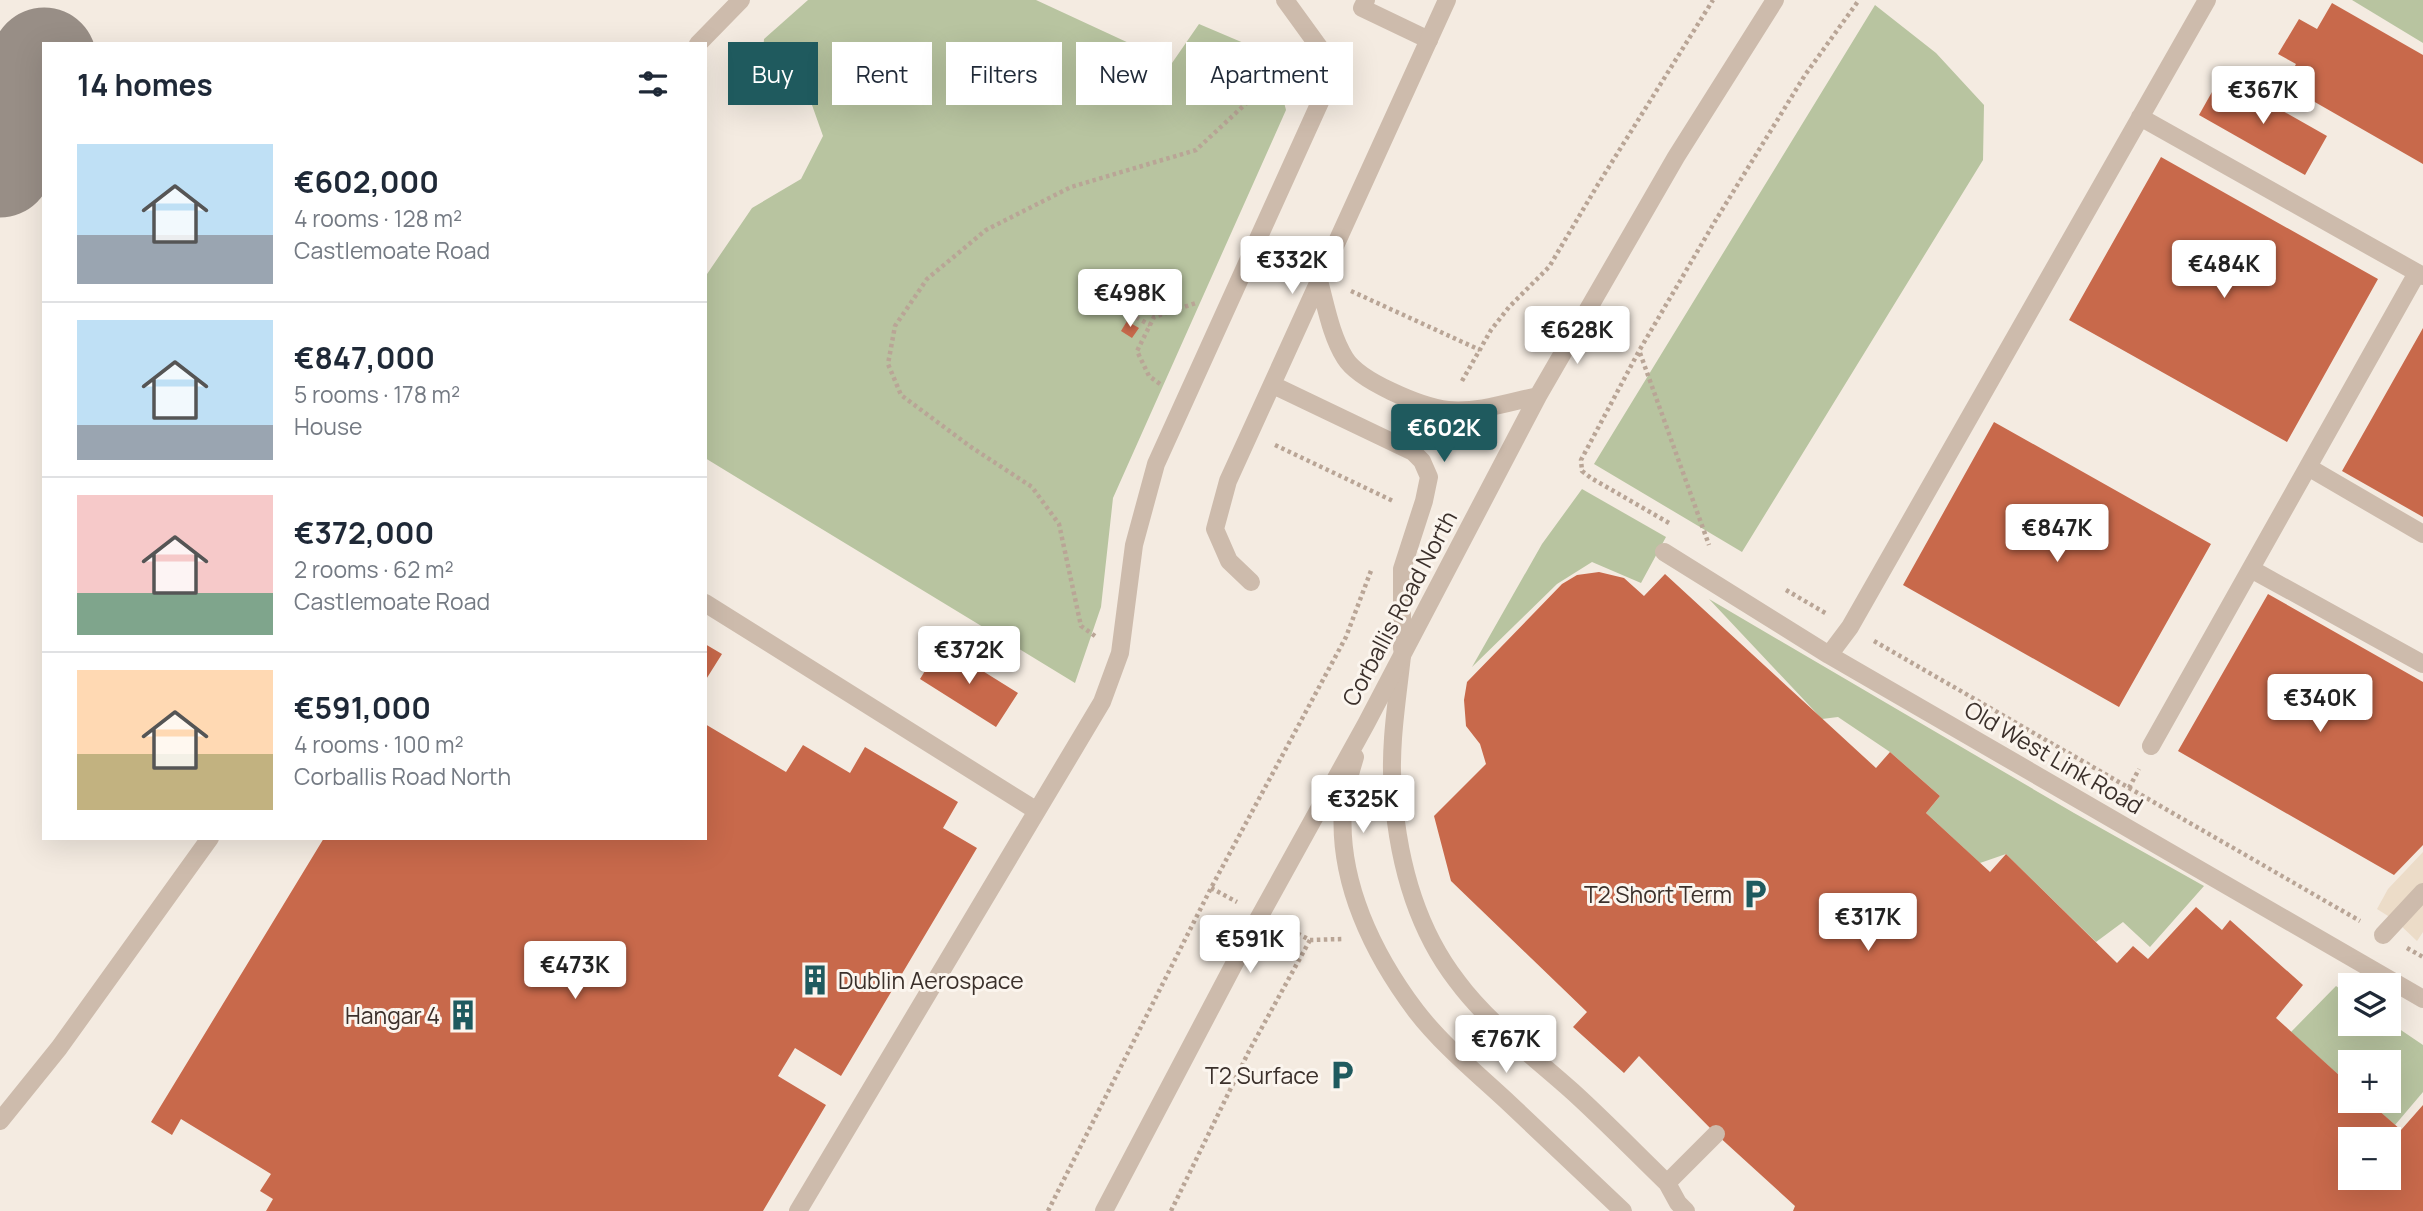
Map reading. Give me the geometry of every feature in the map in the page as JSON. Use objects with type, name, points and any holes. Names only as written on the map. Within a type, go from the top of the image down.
[{"type":"street","points":[[700,42],[741,0]]},
{"type":"street","points":[[797,1211],[1102,702],[1120,653],[1134,545],[1156,464],[1335,69],[1285,0]]},
{"type":"street","points":[[1366,0],[1362,9],[1429,40]]},
{"type":"street","points":[[1251,582],[1229,561],[1215,529],[1228,481],[1447,0]]},
{"type":"street","name":"Corballis Road North","points":[[1104,1211],[1251,932],[1366,724],[1538,396],[1676,157],[1774,0]]},
{"type":"street","points":[[1829,655],[1850,627],[2207,0]]},
{"type":"street","points":[[2140,117],[2420,275],[2151,746]]},
{"type":"street","points":[[1320,279],[1336,342],[1346,360],[1358,373],[1379,386],[1447,410],[1482,408],[1538,396]]},
{"type":"street","points":[[1273,385],[1413,453],[1422,461],[1429,477],[1402,569],[1402,652],[1392,757],[1397,831],[1409,883],[1434,946],[1457,981],[1484,1012],[1667,1183],[1678,1203],[1686,1211]]},
{"type":"street","points":[[2308,467],[2423,534]]},
{"type":"street","name":"Old West Link Road","points":[[1664,551],[1829,655],[2423,999]]},
{"type":"street","points":[[2251,569],[2423,664]]},
{"type":"street","points":[[707,604],[1037,811]]},
{"type":"street","points":[[1366,724],[1350,774],[1343,808],[1346,859],[1366,930],[1416,1012],[1623,1211]]},
{"type":"street","points":[[0,1121],[59,1048],[209,840]]},
{"type":"street","points":[[2383,934],[2423,892]]},
{"type":"street","points":[[1667,1183],[1716,1134]]},
{"type":"path","points":[[1456,392],[1491,330],[1509,307],[1549,267],[1713,0]]},
{"type":"path","points":[[1678,528],[1591,478],[1582,471],[1581,460],[1639,351],[1714,223],[1805,75],[1859,0]]},
{"type":"path","points":[[1120,653],[1082,626],[1059,524],[1032,487],[971,447],[901,395],[888,364],[895,326],[927,279],[986,230],[1071,187],[1196,150],[1253,97],[1287,36]]},
{"type":"path","points":[[1320,279],[1480,350]]},
{"type":"path","points":[[1184,400],[1149,376],[1137,351],[1154,317],[1195,303],[1223,316]]},
{"type":"path","points":[[1130,314],[1150,324]]},
{"type":"path","points":[[1639,351],[1709,546],[1699,540]]},
{"type":"path","points":[[1250,433],[1400,505]]},
{"type":"path","points":[[1048,1211],[1211,888],[1346,637],[1374,560]]},
{"type":"path","points":[[1777,585],[1823,612]]},
{"type":"path","points":[[1888,649],[2423,957]]},
{"type":"path","points":[[1211,888],[1225,895]]},
{"type":"path","points":[[1303,937],[1310,940],[1340,940],[1351,936]]},
{"type":"path","points":[[1171,1211],[1249,1051],[1310,940]]},
{"type":"green space","points":[[808,0],[1036,0],[1127,42],[1076,42],[1076,105],[1172,105],[1172,63],[1186,43],[1186,105],[1285,105],[1286,110],[1113,498],[1101,607],[1075,683],[707,459],[707,274],[752,208],[801,179],[823,136],[812,105],[818,105],[818,42],[764,42]]},
{"type":"green space","points":[[2352,0],[2423,0],[2423,43]]},
{"type":"green space","points":[[1875,5],[1936,53],[1984,105],[1983,160],[1742,552],[1594,464]]},
{"type":"green space","points":[[1199,24],[1241,42],[1187,42]]},
{"type":"green space","points":[[1582,489],[1666,537],[1641,583],[1592,562],[1557,584],[1472,667],[1542,544]]},
{"type":"green space","points":[[1709,599],[2204,886],[2150,947],[2123,922],[2096,942],[2006,854],[1980,863],[1926,813],[1940,796],[1890,752],[1838,717],[1822,719]]},
{"type":"green space","points":[[2336,986],[2338,1036],[2401,1036],[2401,1030],[2423,1045],[2423,1092],[2395,1125],[2382,1113],[2401,1113],[2401,1050],[2338,1050],[2338,1074],[2291,1032]]},
{"type":"shaded area","points":[[2423,852],[2423,932],[2417,941],[2396,921],[2377,909],[2388,889]]},
{"type":"building","points":[[2332,3],[2423,55],[2423,164],[2285,85],[2296,64],[2278,54],[2299,19],[2317,29]]},
{"type":"building","points":[[2221,76],[2327,136],[2305,175],[2199,115]]},
{"type":"building","points":[[2161,157],[2378,279],[2287,442],[2069,320]]},
{"type":"building","points":[[1127,321],[1139,328],[1132,338],[1121,331]]},
{"type":"building","points":[[2423,328],[2423,517],[2342,471]]},
{"type":"building","points":[[1994,422],[2211,544],[2119,707],[1903,585]]},
{"type":"building","name":"T2 Short Term","points":[[1599,572],[1624,578],[1644,596],[1665,574],[1876,768],[1890,752],[1940,796],[1926,813],[1990,872],[2006,854],[2117,963],[2133,946],[2148,959],[2196,907],[2222,930],[2230,920],[2303,985],[2276,1018],[2338,1074],[2338,1113],[2382,1113],[2398,1127],[2338,1127],[2338,1190],[2401,1190],[2401,1130],[2423,1105],[2423,1211],[1793,1211],[1795,1206],[1716,1134],[1639,1056],[1624,1073],[1573,1027],[1587,1012],[1451,881],[1434,816],[1486,764],[1480,744],[1466,726],[1464,700],[1467,682],[1562,584],[1577,575]]},
{"type":"building","points":[[2268,594],[2423,682],[2423,845],[2394,875],[2178,751]]},
{"type":"building","points":[[707,645],[722,654],[707,678]]},
{"type":"building","points":[[941,645],[1018,693],[996,727],[920,679]]},
{"type":"building","name":"Hangar 4","points":[[707,725],[786,772],[803,745],[850,773],[865,747],[958,802],[943,828],[977,848],[841,1076],[795,1048],[778,1076],[826,1105],[763,1211],[266,1211],[273,1199],[260,1191],[271,1174],[181,1119],[172,1135],[151,1122],[323,840],[707,840]]},
{"type":"taxiway","points":[[0,165],[42,65]]},
{"type":"place","name":"T2 Short Term","points":[[1755,894]]},
{"type":"place","name":"Dublin Aerospace","points":[[815,980]]},
{"type":"place","name":"Hangar 4","points":[[463,1015]]},
{"type":"place","name":"T2 Surface","points":[[1342,1075]]}]
